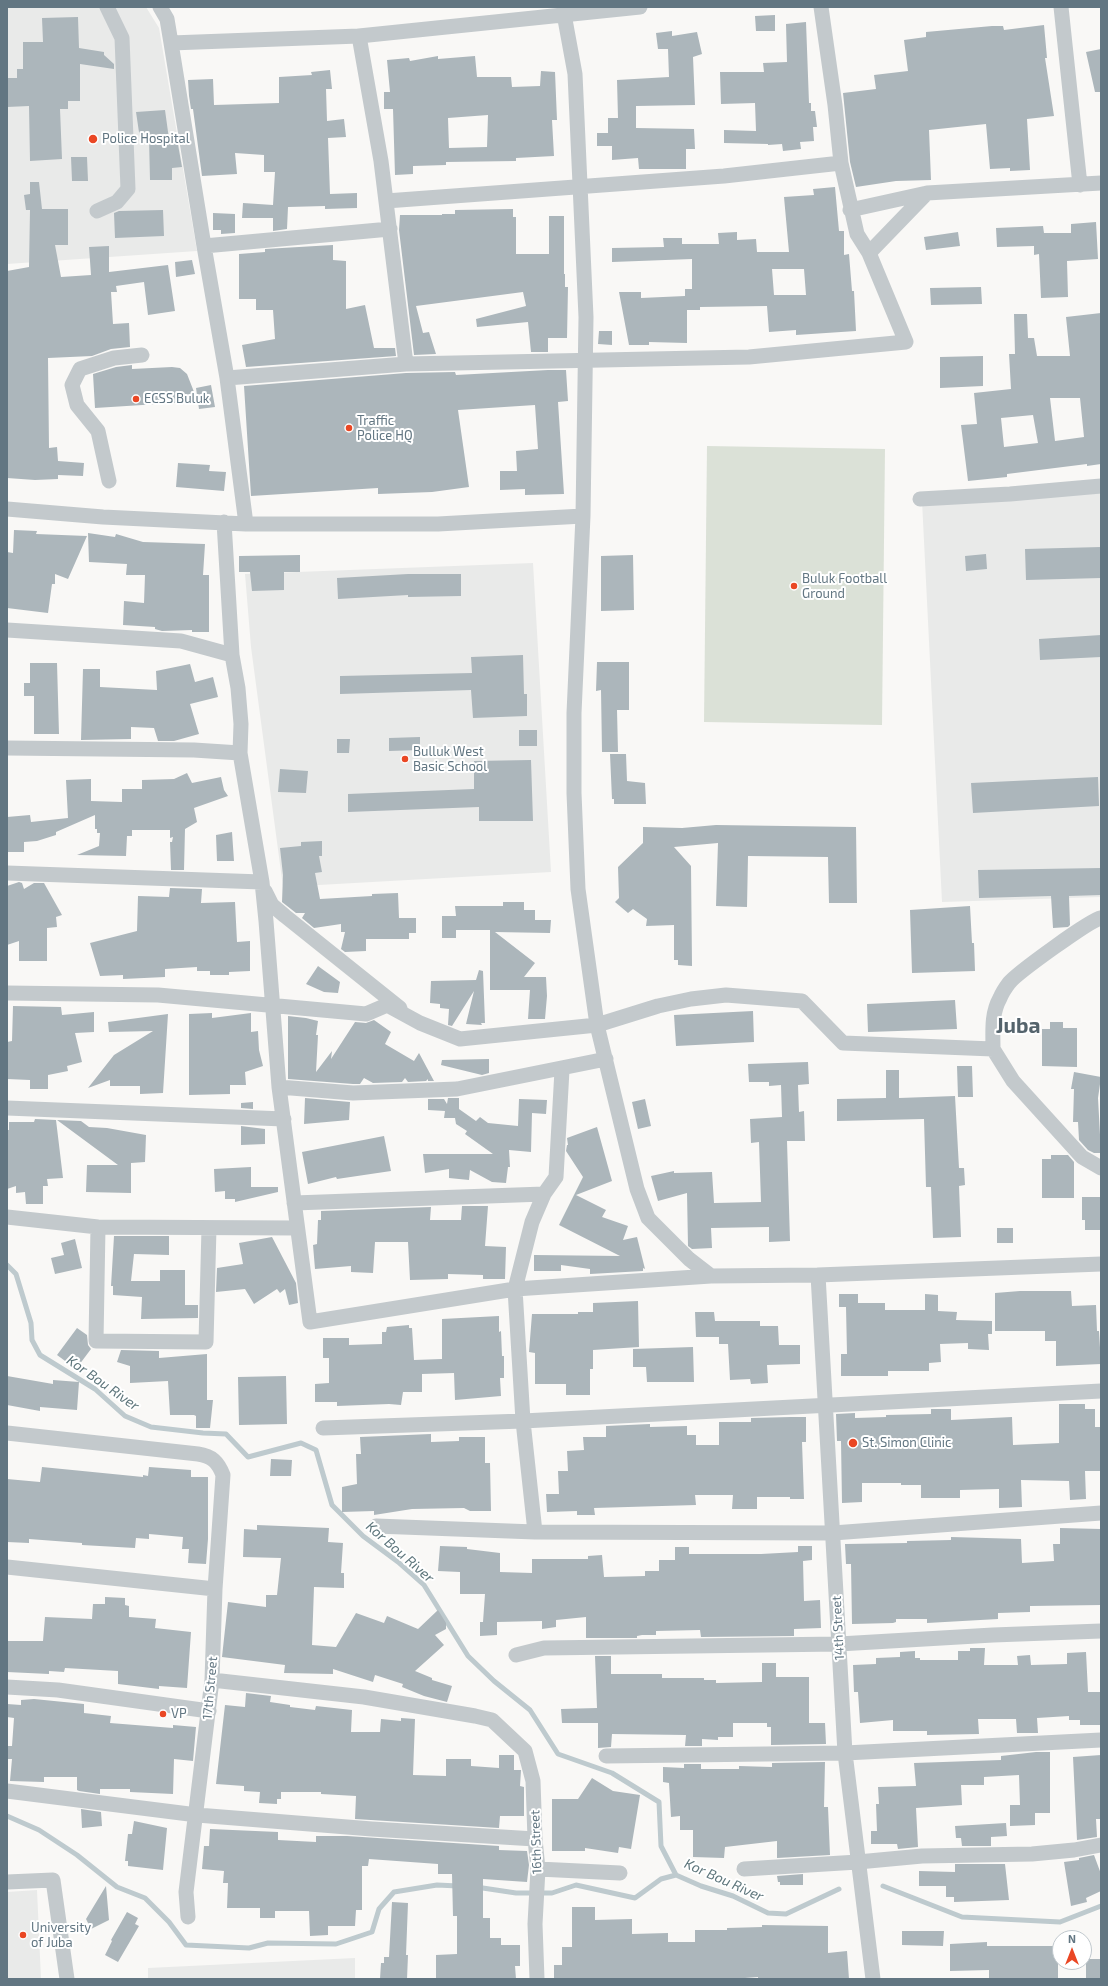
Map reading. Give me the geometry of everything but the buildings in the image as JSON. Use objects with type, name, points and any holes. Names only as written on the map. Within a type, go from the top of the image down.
[{"type":"street","points":[[97,211],[117,202],[128,189],[122,38],[107,7]]},
{"type":"street","points":[[160,7],[167,19],[172,43],[204,246],[227,378],[246,524]]},
{"type":"street","points":[[172,43],[359,36],[640,7]]},
{"type":"street","points":[[227,378],[406,364],[749,357],[906,342],[869,253],[857,234],[850,210],[841,163],[836,105],[821,7]]},
{"type":"street","points":[[1061,7],[1080,185]]},
{"type":"street","points":[[564,14],[575,74],[579,186],[586,310],[583,516],[574,713],[574,793],[578,889],[597,1025],[637,1189],[648,1218],[689,1259],[712,1276]]},
{"type":"street","points":[[359,36],[375,121],[390,229],[406,364]]},
{"type":"street","points":[[386,201],[724,176],[841,163]]},
{"type":"street","points":[[850,210],[927,193],[1101,183]]},
{"type":"street","points":[[869,253],[927,193]]},
{"type":"street","points":[[204,246],[390,229]]},
{"type":"street","points":[[109,481],[98,431],[77,405],[72,385],[80,369],[114,358],[142,355]]},
{"type":"street","points":[[920,499],[1010,494],[1101,486]]},
{"type":"street","points":[[7,509],[103,517],[246,524],[438,524],[583,516]]},
{"type":"street","points":[[224,522],[232,656],[238,688],[241,717],[240,753],[262,882],[279,1087],[296,1228],[310,1322],[515,1288],[712,1276],[818,1275],[1101,1264]]},
{"type":"street","points":[[7,630],[181,641],[232,656]]},
{"type":"street","points":[[7,748],[194,750],[240,753]]},
{"type":"street","points":[[7,873],[262,882]]},
{"type":"street","points":[[262,882],[272,905],[420,1023]]},
{"type":"street","points":[[1101,918],[1096,919],[1077,931],[1010,982],[999,1000],[993,1018],[993,1049],[1013,1081],[1082,1158],[1101,1168]]},
{"type":"street","points":[[7,993],[158,995],[366,1014],[387,1005],[420,1023],[460,1039],[597,1025],[658,1006],[691,999],[726,995],[802,1002],[843,1043],[993,1049]]},
{"type":"street","points":[[279,1087],[353,1093],[457,1089],[562,1070],[606,1059]]},
{"type":"street","points":[[535,1532],[523,1421],[515,1288],[532,1222],[544,1194],[556,1177],[562,1070]]},
{"type":"street","points":[[7,1108],[284,1119]]},
{"type":"street","points":[[294,1203],[544,1194]]},
{"type":"street","points":[[7,1217],[98,1227],[296,1228]]},
{"type":"street","points":[[98,1227],[96,1341],[206,1342],[209,1228]]},
{"type":"street","name":"14th Street","points":[[818,1275],[827,1404],[845,1753],[873,1979]]},
{"type":"street","points":[[323,1428],[523,1421],[827,1404],[1101,1391]]},
{"type":"street","name":"17th Street","points":[[7,1433],[198,1454],[214,1459],[220,1467],[223,1475],[214,1589],[212,1680],[197,1815],[186,1892],[188,1917]]},
{"type":"street","points":[[376,1526],[535,1532],[833,1533],[1101,1513]]},
{"type":"street","points":[[7,1567],[214,1589]]},
{"type":"street","points":[[516,1655],[544,1648],[839,1644],[993,1635],[1101,1631]]},
{"type":"street","name":"16th Street","points":[[212,1680],[364,1697],[492,1720],[525,1751],[534,1781],[535,1839],[538,1869],[535,1924],[537,1979]]},
{"type":"street","points":[[7,1687],[58,1690],[209,1711]]},
{"type":"street","points":[[606,1756],[845,1753],[1101,1740]]},
{"type":"street","points":[[7,1791],[197,1815],[372,1829],[535,1839]]},
{"type":"street","points":[[744,1869],[858,1862],[922,1856],[1032,1854],[1074,1850],[1101,1845]]},
{"type":"street","points":[[538,1869],[620,1873]]},
{"type":"street","points":[[7,1882],[53,1880],[67,1979]]},
{"type":"shaded area","name":"Police Hospital","points":[[7,7],[146,7],[159,28],[197,251],[7,264]]},
{"type":"shaded area","name":"Buluk Football Ground","points":[[707,446],[885,449],[882,725],[704,722]]},
{"type":"shaded area","points":[[1101,492],[1101,897],[942,902],[922,501]]},
{"type":"shaded area","name":"Bulluk West Basic School","points":[[533,563],[551,872],[283,887],[251,647],[245,574]]},
{"type":"shaded area","name":"University of Juba","points":[[37,1890],[41,1979],[7,1979],[7,1892]]},
{"type":"shaded area","points":[[355,1958],[355,1979],[148,1979],[148,1968]]},
{"type":"waterway","name":"Kor Bou River","points":[[7,1265],[16,1274],[31,1323],[32,1340],[40,1355],[95,1389],[125,1416],[151,1427],[226,1434],[248,1457],[301,1443],[316,1450],[332,1505],[363,1536],[398,1562],[424,1585],[468,1656],[494,1681],[530,1710],[558,1754],[612,1773],[659,1802],[661,1846],[676,1875],[701,1886],[733,1896],[768,1913],[786,1914],[839,1889]]},
{"type":"waterway","points":[[7,1816],[39,1830],[77,1855],[117,1887],[145,1898],[169,1922],[186,1945],[249,1948],[268,1943],[336,1944],[372,1932],[379,1909],[394,1892],[437,1885],[458,1886]]},
{"type":"waterway","points":[[476,1887],[516,1893],[552,1893],[576,1885],[635,1898],[661,1879],[676,1875]]},
{"type":"waterway","points":[[883,1886],[962,1917],[1060,1922],[1101,1906]]},
{"type":"place","name":"Police Hospital","points":[[93,139]]},
{"type":"place","name":"ECSS Buluk","points":[[136,399]]},
{"type":"place","name":"Traffic Police HQ","points":[[349,428]]},
{"type":"place","name":"Buluk Football Ground","points":[[794,586]]},
{"type":"place","name":"Bulluk West Basic School","points":[[405,759]]},
{"type":"place","name":"St. Simon Clinic","points":[[853,1443]]},
{"type":"place","name":"VP","points":[[163,1714]]},
{"type":"place","name":"University of Juba","points":[[23,1935]]},
{"type":"district","name":"Juba","points":[[1018,1026]]}]
